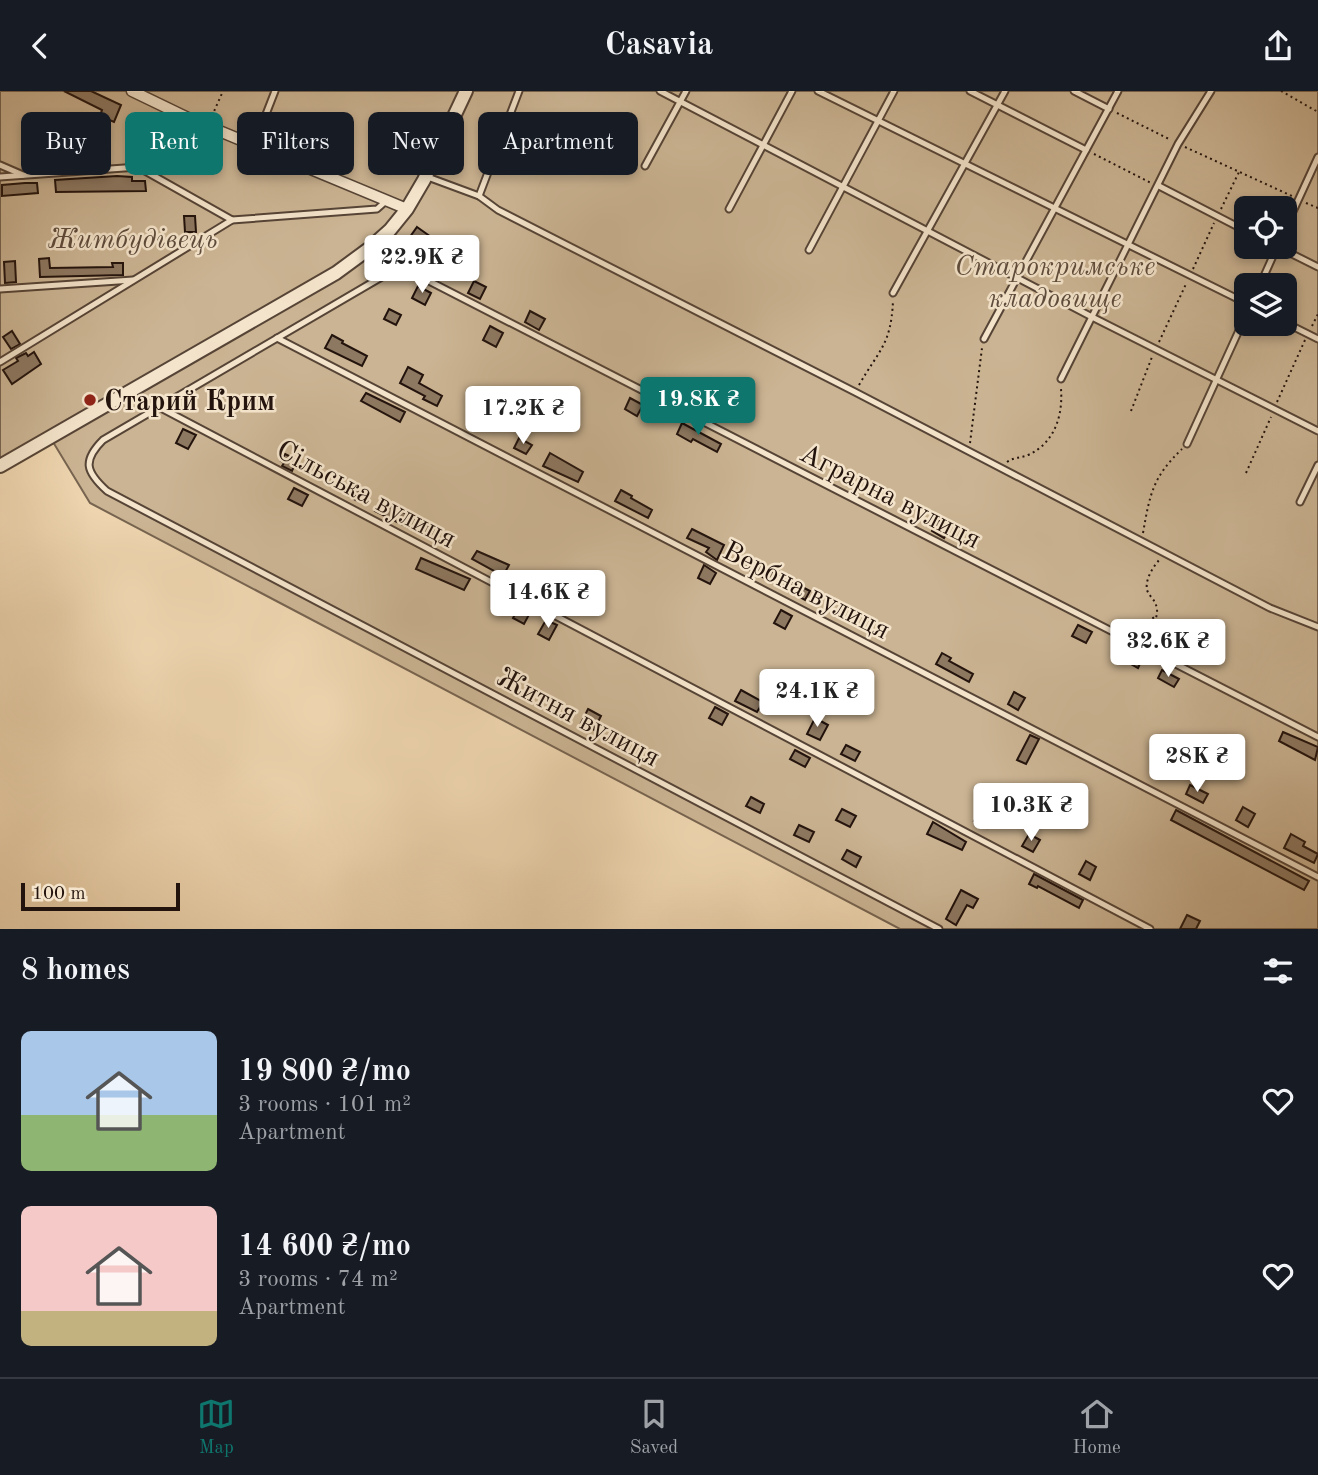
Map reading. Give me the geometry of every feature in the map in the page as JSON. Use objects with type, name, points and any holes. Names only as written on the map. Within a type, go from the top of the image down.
[{"type":"street","points":[[132,91],[178,112]]},
{"type":"street","points":[[0,466],[336,273],[385,235],[407,209],[466,91]]},
{"type":"street","points":[[325,175],[407,209]]},
{"type":"lane","points":[[267,112],[275,91]]},
{"type":"lane","points":[[479,196],[519,91]]},
{"type":"lane","points":[[660,91],[1092,317],[1318,431]]},
{"type":"lane","points":[[645,166],[686,91]]},
{"type":"lane","points":[[729,209],[792,91]]},
{"type":"lane","points":[[818,91],[1234,297]]},
{"type":"lane","points":[[810,250],[894,91]]},
{"type":"lane","points":[[970,91],[1086,150]]},
{"type":"lane","points":[[893,293],[1005,91]]},
{"type":"lane","points":[[1074,91],[1109,109]]},
{"type":"lane","points":[[984,339],[1118,91]]},
{"type":"lane","points":[[1061,379],[1178,144],[1211,91]]},
{"type":"lane","points":[[1297,203],[1318,158]]},
{"type":"lane","points":[[0,165],[27,176]]},
{"type":"lane","points":[[0,177],[138,167],[232,220]]},
{"type":"lane","points":[[425,176],[479,196],[498,210],[1270,608],[1318,627]]},
{"type":"lane","points":[[1158,186],[1234,224]]},
{"type":"lane","points":[[0,362],[232,220],[377,209],[386,201]]},
{"type":"lane","name":"Аграрна вулиця","points":[[385,235],[403,261],[427,280],[1318,737]]},
{"type":"lane","points":[[1297,256],[1318,267]]},
{"type":"lane","points":[[159,407],[385,275],[403,261]]},
{"type":"lane","points":[[0,289],[137,280]]},
{"type":"lane","points":[[1297,328],[1318,339]]},
{"type":"lane","points":[[1187,444],[1236,336]]},
{"type":"lane","name":"Вербна вулиця","points":[[277,338],[1318,877]]},
{"type":"lane","name":"Житня вулиця","points":[[159,407],[103,440],[90,457],[89,468],[93,479],[107,491],[939,929]]},
{"type":"lane","name":"Сільська вулиця","points":[[159,407],[1150,929]]},
{"type":"lane","points":[[1300,502],[1318,465]]},
{"type":"path","points":[[214,112],[223,91]]},
{"type":"path","points":[[1281,91],[1318,112]]},
{"type":"path","points":[[1109,109],[1318,208]]},
{"type":"path","points":[[1086,150],[1158,186]]},
{"type":"path","points":[[1131,411],[1155,349],[1238,172]]},
{"type":"path","points":[[855,392],[883,350],[892,318],[893,293]]},
{"type":"path","points":[[1246,473],[1318,314]]},
{"type":"path","points":[[968,450],[984,339]]},
{"type":"path","points":[[1002,468],[1011,459],[1026,456],[1036,450],[1051,437],[1063,404],[1061,379]]},
{"type":"path","points":[[1141,541],[1155,480],[1187,444]]},
{"type":"path","points":[[1128,640],[1145,632],[1157,615],[1157,606],[1147,591],[1148,577],[1166,553]]},
{"type":"path","points":[[1112,622],[1137,624],[1147,622],[1157,615]]},
{"type":"green space","points":[[0,91],[1318,91],[1318,929],[900,929],[90,503],[50,437],[0,466]]},
{"type":"building","points":[[64,91],[91,91],[121,105],[114,122],[111,121],[111,112],[101,112]]},
{"type":"building","points":[[132,177],[132,181],[145,181],[146,191],[56,192],[55,180]]},
{"type":"building","points":[[37,183],[38,193],[2,196],[2,185]]},
{"type":"building","points":[[184,216],[195,216],[196,232],[185,232]]},
{"type":"building","points":[[417,227],[431,237],[419,254],[405,244]]},
{"type":"building","points":[[49,258],[50,268],[113,267],[112,263],[123,263],[123,275],[40,277],[39,259]]},
{"type":"building","points":[[15,261],[16,282],[5,283],[4,262]]},
{"type":"building","points":[[474,281],[486,287],[480,299],[468,293]]},
{"type":"building","points":[[418,286],[431,293],[425,305],[412,298]]},
{"type":"building","points":[[389,309],[401,315],[396,325],[384,319]]},
{"type":"building","points":[[530,311],[545,319],[539,330],[525,322]]},
{"type":"building","points":[[490,326],[503,333],[496,347],[483,340]]},
{"type":"building","points":[[12,331],[20,344],[11,349],[3,337]]},
{"type":"building","points":[[332,335],[367,356],[362,366],[325,348]]},
{"type":"building","points":[[34,352],[41,364],[12,384],[3,370],[18,361],[16,358]]},
{"type":"building","points":[[408,367],[423,375],[419,383],[442,396],[437,406],[423,399],[425,396],[400,383]]},
{"type":"building","points":[[366,393],[405,412],[400,422],[361,401]]},
{"type":"building","points":[[699,394],[713,402],[706,415],[692,407]]},
{"type":"building","points":[[630,398],[643,405],[637,416],[625,409]]},
{"type":"building","points":[[682,423],[721,444],[717,452],[677,434]]},
{"type":"building","points":[[183,429],[196,435],[188,449],[176,443]]},
{"type":"building","points":[[519,438],[532,445],[526,454],[514,448]]},
{"type":"building","points":[[550,453],[583,472],[578,482],[543,466]]},
{"type":"building","points":[[285,454],[297,460],[292,471],[282,466],[284,463],[281,461]]},
{"type":"building","points":[[352,485],[365,492],[359,502],[347,495]]},
{"type":"building","points":[[294,488],[308,495],[302,506],[288,499]]},
{"type":"building","points":[[621,490],[652,510],[648,518],[615,501]]},
{"type":"building","points":[[381,500],[434,529],[429,538],[375,511]]},
{"type":"building","points":[[938,520],[950,527],[944,538],[932,531]]},
{"type":"building","points":[[692,529],[724,545],[717,560],[706,552],[709,548],[687,538]]},
{"type":"building","points":[[477,551],[509,565],[503,576],[472,559]]},
{"type":"building","points":[[744,557],[810,591],[805,600],[740,565]]},
{"type":"building","points":[[421,558],[470,579],[464,590],[416,569]]},
{"type":"building","points":[[704,565],[716,573],[710,584],[698,578]]},
{"type":"building","points":[[520,580],[531,586],[529,590],[540,595],[537,600],[516,588]]},
{"type":"building","points":[[521,603],[532,609],[524,624],[513,618]]},
{"type":"building","points":[[781,610],[792,616],[785,629],[774,623]]},
{"type":"building","points":[[546,620],[557,625],[549,640],[538,634]]},
{"type":"building","points":[[1078,625],[1092,632],[1086,643],[1072,636]]},
{"type":"building","points":[[1179,643],[1191,649],[1185,660],[1173,654]]},
{"type":"building","points":[[1128,649],[1143,657],[1138,668],[1122,659]]},
{"type":"building","points":[[942,653],[951,658],[949,661],[973,674],[969,682],[936,664]]},
{"type":"building","points":[[1162,670],[1179,679],[1174,687],[1158,678]]},
{"type":"building","points":[[741,690],[763,702],[757,712],[735,701]]},
{"type":"building","points":[[1014,692],[1025,698],[1018,710],[1008,704]]},
{"type":"building","points":[[715,707],[728,714],[722,725],[709,718]]},
{"type":"building","points":[[588,709],[601,716],[594,730],[581,723]]},
{"type":"building","points":[[815,718],[828,725],[820,740],[807,734]]},
{"type":"building","points":[[1283,732],[1318,747],[1315,760],[1279,741]]},
{"type":"building","points":[[1030,735],[1039,739],[1026,764],[1017,760]]},
{"type":"building","points":[[846,745],[860,752],[855,761],[841,754]]},
{"type":"building","points":[[795,750],[810,758],[805,767],[790,759]]},
{"type":"building","points":[[1190,785],[1208,794],[1203,803],[1186,794]]},
{"type":"building","points":[[751,797],[764,804],[760,813],[746,806]]},
{"type":"building","points":[[1243,807],[1255,814],[1248,827],[1236,820]]},
{"type":"building","points":[[842,809],[856,816],[850,827],[836,820]]},
{"type":"building","points":[[980,810],[993,817],[987,828],[974,821]]},
{"type":"building","points":[[1176,810],[1309,881],[1304,890],[1171,820]]},
{"type":"building","points":[[933,822],[966,842],[962,850],[927,834]]},
{"type":"building","points":[[799,825],[814,832],[809,842],[794,835]]},
{"type":"building","points":[[1029,834],[1040,840],[1033,852],[1022,846]]},
{"type":"building","points":[[1291,834],[1305,842],[1303,846],[1318,854],[1314,863],[1284,848]]},
{"type":"building","points":[[847,850],[861,857],[856,867],[842,859]]},
{"type":"building","points":[[1086,861],[1096,867],[1090,880],[1079,874]]},
{"type":"building","points":[[1034,874],[1083,900],[1079,908],[1029,884]]},
{"type":"building","points":[[961,890],[978,899],[973,908],[967,905],[956,925],[946,919]]},
{"type":"building","points":[[1187,915],[1200,921],[1196,929],[1180,929]]},
{"type":"place","name":"Старий Крим","points":[[90,400]]},
{"type":"park label","name":"Житбудівець","points":[[133,238]]},
{"type":"park label","name":"Старокримське кладовище","points":[[1055,281]]}]
